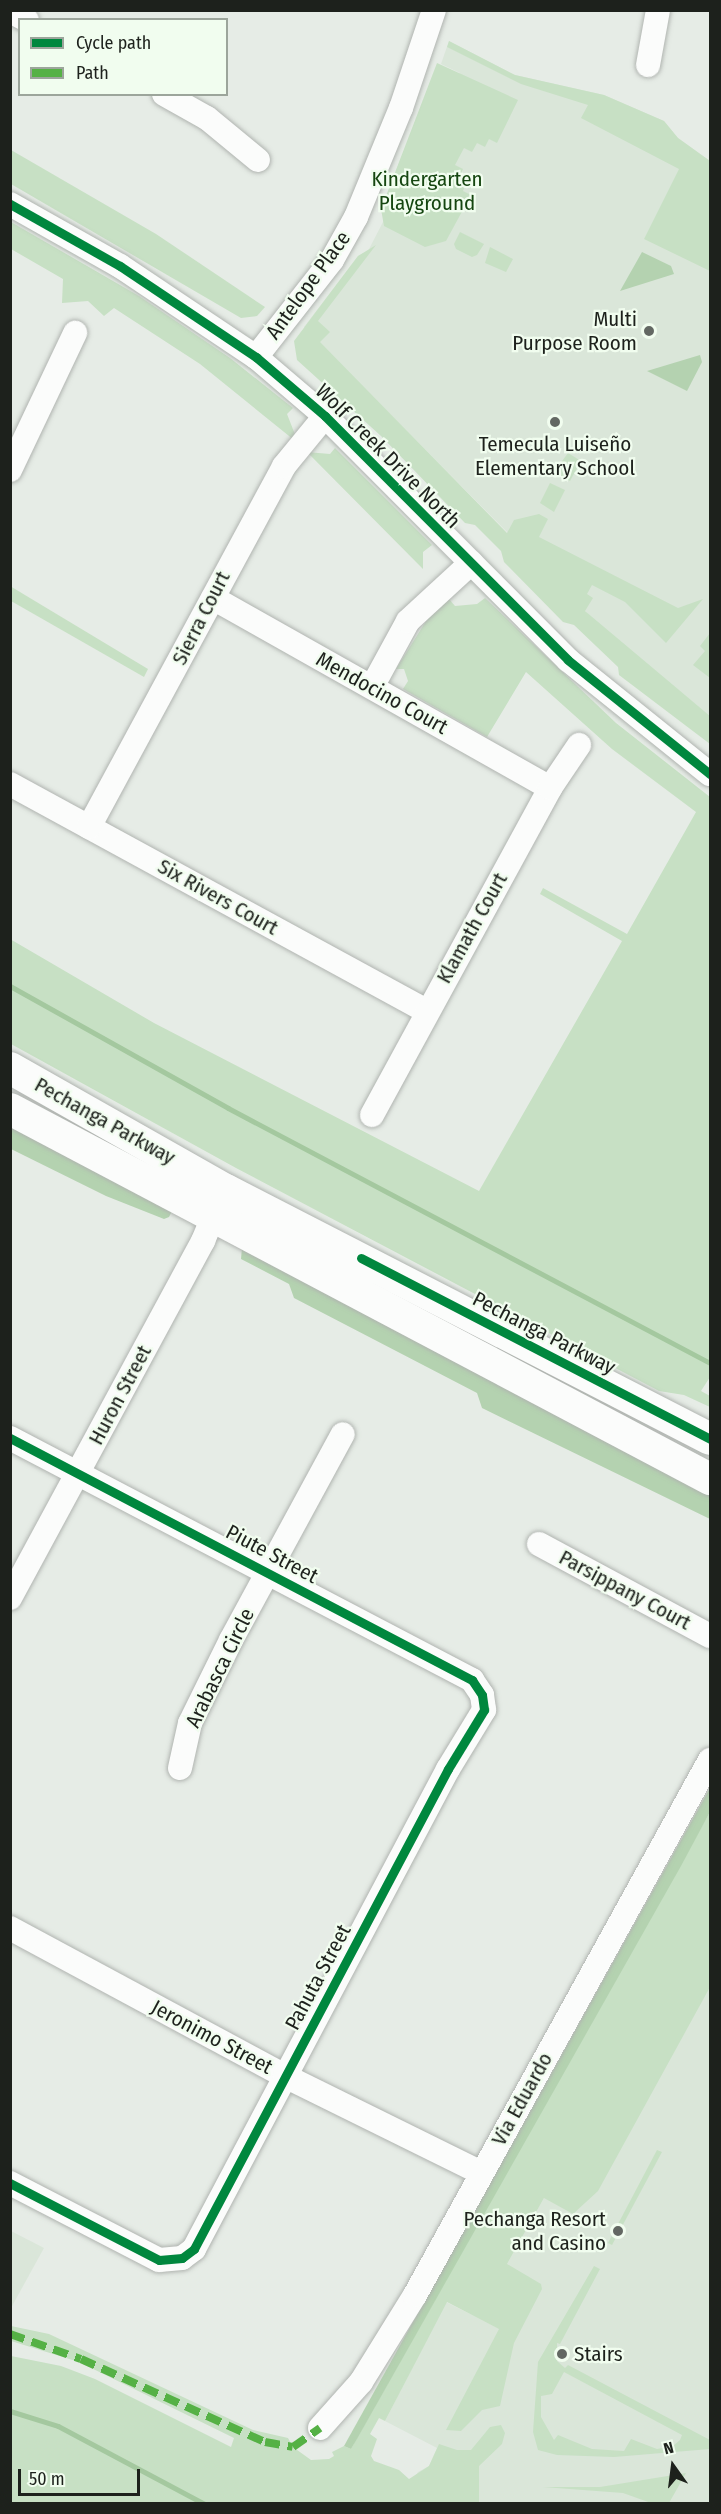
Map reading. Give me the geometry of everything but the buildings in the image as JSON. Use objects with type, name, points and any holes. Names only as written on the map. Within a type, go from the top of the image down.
[{"type":"main road","name":"Pechanga Parkway","points":[[10,1068],[219,1202],[711,1479]]},
{"type":"main road","name":"Pechanga Parkway","points":[[10,1109],[219,1202],[711,1439]]},
{"type":"street","name":"Antelope Place","points":[[256,357],[332,260],[356,217],[401,108],[434,10]]},
{"type":"street","points":[[648,65],[658,10]]},
{"type":"street","points":[[168,96],[207,118],[258,160]]},
{"type":"street","name":"Wolf Creek Drive North","points":[[10,204],[120,266],[256,357],[325,416],[567,660],[711,774]]},
{"type":"street","points":[[10,470],[75,333]]},
{"type":"street","name":"Sierra Court","points":[[89,827],[284,466],[325,416]]},
{"type":"street","points":[[372,687],[408,621],[471,563]]},
{"type":"street","name":"Mendocino Court","points":[[213,598],[550,788]]},
{"type":"street","name":"Klamath Court","points":[[372,1115],[426,1011],[550,788],[579,745]]},
{"type":"street","name":"Six Rivers Court","points":[[10,784],[426,1011]]},
{"type":"street","name":"Huron Street","points":[[10,1598],[202,1241],[219,1202]]},
{"type":"street","name":"Arabasca Circle","points":[[180,1768],[190,1723],[343,1434]]},
{"type":"street","name":"Piute Street","points":[[10,1438],[472,1680],[482,1695],[484,1710],[477,1724]]},
{"type":"street","name":"Parsippany Court","points":[[539,1544],[711,1636]]},
{"type":"street","name":"Pahuta Street","points":[[10,2183],[159,2260],[182,2258],[194,2249],[448,1769],[477,1724]]},
{"type":"street","name":"Via Eduardo","points":[[320,2428],[373,2363],[415,2295],[711,1760]]},
{"type":"street","name":"Jeronimo Street","points":[[10,1928],[285,2076],[481,2173]]},
{"type":"shaded area","name":"Temecula Luiseño Elementary School","points":[[449,41],[515,75],[604,95],[664,121],[678,138],[710,161],[710,716],[597,623],[304,327],[358,256],[368,251],[460,73],[441,64]]},
{"type":"shaded area","name":"Pechanga Resort and Casino","points":[[710,1971],[710,2503],[399,2503],[418,2472],[429,2466],[437,2448],[385,2421],[446,2302],[498,2328],[507,2264],[544,2198]]},
{"type":"shaded area","points":[[11,2231],[44,2248],[11,2308]]},
{"type":"green space","points":[[449,41],[515,75],[604,95],[664,121],[678,138],[710,161],[710,271],[644,239],[679,169],[581,118],[588,105],[521,84],[447,47]]},
{"type":"green space","name":"Kindergarten Playground","points":[[437,63],[518,100],[497,143],[489,139],[485,147],[477,143],[472,152],[464,148],[455,165],[463,169],[459,178],[467,182],[463,191],[471,195],[446,241],[425,247],[384,226],[381,209]]},
{"type":"green space","points":[[11,150],[156,234],[265,307],[257,316],[241,318],[11,184]]},
{"type":"green space","points":[[11,222],[139,296],[230,358],[293,408],[287,414],[296,437],[294,440],[200,364],[114,308],[104,316],[88,301],[62,303],[63,279],[11,249]]},
{"type":"green space","points":[[460,232],[484,244],[477,255],[472,257],[456,249],[454,244]]},
{"type":"green space","points":[[376,245],[318,321],[330,332],[320,342],[507,533],[514,520],[539,514],[548,519],[539,537],[678,608],[703,599],[666,643],[625,602],[592,585],[587,594],[593,598],[585,611],[710,716],[710,744],[619,675],[618,667],[574,625],[563,622],[504,562],[501,551],[475,525],[465,523],[381,436],[297,360],[294,341],[358,256]]},
{"type":"green space","points":[[490,247],[513,259],[506,272],[485,263]]},
{"type":"green space","points":[[642,252],[671,266],[674,274],[620,291]]},
{"type":"green space","points":[[700,355],[702,362],[687,391],[647,371]]},
{"type":"green space","points":[[335,448],[432,545],[423,552],[423,569],[307,452],[330,454]]},
{"type":"green space","points":[[568,453],[581,461],[570,481],[558,474],[557,468]]},
{"type":"green space","points":[[550,483],[565,490],[554,512],[540,503]]},
{"type":"green space","points":[[10,586],[148,669],[144,677],[11,601]]},
{"type":"green space","points":[[485,598],[616,723],[710,797],[710,1377],[701,1391],[710,1396],[710,1407],[684,1395],[659,1391],[236,1168],[11,1044],[10,939],[154,1023],[479,1191],[622,941],[540,894],[543,888],[627,934],[696,812],[612,749],[526,672],[487,737],[403,689],[408,681],[404,669],[396,669],[428,618],[449,599],[455,606],[477,604]]},
{"type":"green space","points":[[710,633],[710,678],[693,665],[705,651],[700,646]]},
{"type":"green space","points":[[10,1124],[172,1211],[169,1217],[164,1219],[106,1196],[11,1149]]},
{"type":"green space","points":[[242,1248],[710,1494],[710,1519],[482,1408],[477,1393],[294,1298],[289,1284],[241,1259]]},
{"type":"green space","points":[[710,1788],[710,1812],[681,1866],[357,2439],[351,2449],[344,2446]]},
{"type":"green space","points":[[710,1812],[710,1987],[598,2191],[573,2214],[544,2198],[507,2264],[541,2284],[542,2289],[514,2343],[500,2406],[482,2410],[461,2431],[446,2430],[499,2329],[447,2302],[385,2421],[379,2418],[370,2434],[377,2439],[371,2456],[374,2461],[399,2470],[409,2479],[429,2466],[439,2444],[457,2450],[471,2450],[490,2427],[501,2425],[505,2433],[502,2444],[479,2466],[479,2503],[11,2503],[11,2356],[61,2366],[95,2379],[231,2447],[234,2438],[79,2362],[11,2341],[11,2326],[49,2334],[253,2430],[288,2438],[293,2447],[311,2460],[329,2459],[334,2456],[332,2452],[344,2446],[351,2449]]},
{"type":"green space","points":[[657,2150],[662,2152],[612,2245],[608,2243]]},
{"type":"green space","points":[[594,2266],[600,2269],[560,2344],[557,2343],[557,2361],[565,2368],[568,2365],[710,2440],[710,2449],[614,2457],[557,2455],[538,2450],[533,2432],[538,2362]],"holes":[[[564,2372],[682,2435],[673,2446],[657,2449],[631,2439],[624,2451],[592,2449],[558,2435],[554,2440],[541,2417],[541,2396],[552,2394]]]},
{"type":"green space","points":[[686,2473],[669,2503],[651,2503],[623,2493],[543,2487],[600,2487]]},
{"type":"waterway","points":[[10,986],[228,1108],[710,1363]]},
{"type":"waterway","points":[[10,2411],[58,2426],[205,2504]]},
{"type":"marked path","points":[[10,2334],[81,2359],[265,2442],[293,2447],[320,2428]]},
{"type":"cycle path","points":[[10,204],[120,266],[256,357],[325,416],[568,660],[710,774]]},
{"type":"cycle path","points":[[361,1258],[710,1439]]},
{"type":"cycle path","points":[[10,1438],[472,1680],[482,1695],[484,1710],[448,1769],[194,2249],[182,2258],[159,2260],[10,2183]]},
{"type":"place","name":"Multi Purpose Room","points":[[649,331]]},
{"type":"place","name":"Temecula Luiseño Elementary School","points":[[555,422]]},
{"type":"place","name":"Pechanga Resort and Casino","points":[[618,2231]]},
{"type":"place","name":"Stairs","points":[[562,2354]]}]
